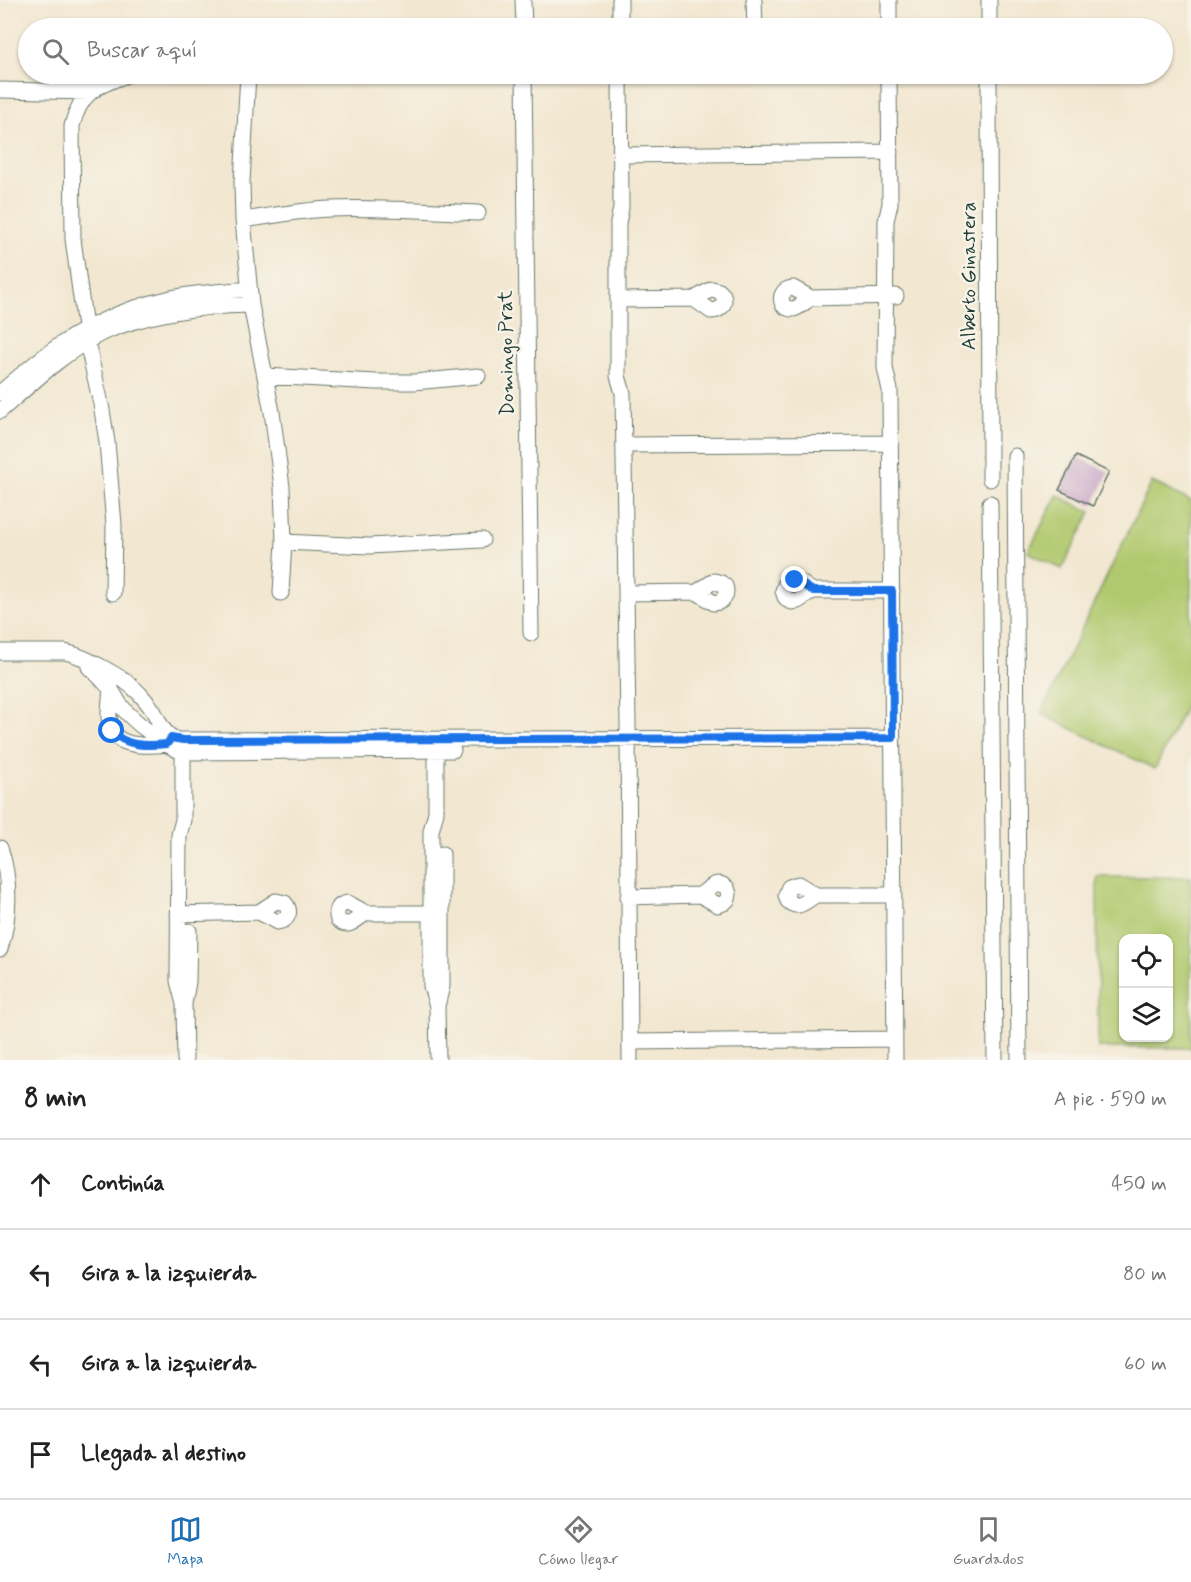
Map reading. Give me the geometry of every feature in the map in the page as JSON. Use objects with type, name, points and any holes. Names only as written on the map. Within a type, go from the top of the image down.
[{"type":"street","points":[[523,0],[524,18]]},
{"type":"street","points":[[620,0],[620,18]]},
{"type":"street","points":[[754,0],[754,18]]},
{"type":"street","points":[[889,0],[889,18]]},
{"type":"street","points":[[988,0],[989,18]]},
{"type":"street","points":[[103,84],[89,92],[82,100],[76,110],[72,126],[73,239],[86,336],[109,453],[114,525],[113,593]]},
{"type":"street","points":[[247,84],[242,182],[243,220],[251,305],[278,450],[282,487],[284,542],[281,593]]},
{"type":"street","name":"Domingo Prat","points":[[524,84],[531,633]]},
{"type":"street","points":[[620,84],[621,208],[626,224],[622,300],[628,377],[623,393],[630,1060]]},
{"type":"street","points":[[889,84],[890,204],[896,222],[891,297],[895,368],[890,390],[895,1060]]},
{"type":"street","name":"Alberto Ginastera","points":[[989,84],[990,479]]},
{"type":"street","points":[[0,90],[89,92]]},
{"type":"street","points":[[621,155],[890,152]]},
{"type":"street","points":[[243,220],[331,208],[478,213]]},
{"type":"street","points":[[0,411],[98,323],[166,299],[202,292],[249,289]]},
{"type":"street","points":[[811,298],[891,297]]},
{"type":"street","points":[[622,300],[694,299]]},
{"type":"street","points":[[0,393],[47,354],[86,336],[164,314],[211,306],[251,305]]},
{"type":"street","points":[[265,376],[376,382],[414,382],[478,376]]},
{"type":"street","points":[[624,445],[891,443]]},
{"type":"street","points":[[1015,456],[1019,1060]]},
{"type":"street","points":[[990,503],[995,1060]]},
{"type":"street","points":[[284,542],[369,546],[482,540]]},
{"type":"street","points":[[813,591],[892,591]]},
{"type":"street","points":[[626,593],[697,592]]},
{"type":"street","points":[[0,652],[64,652],[108,671],[138,692],[153,710],[159,724],[176,743],[183,820],[179,835],[184,914],[178,981],[184,1004],[184,1060]]},
{"type":"street","points":[[81,658],[111,689],[123,709],[136,721],[176,743]]},
{"type":"street","points":[[111,689],[112,731],[123,740],[150,746],[176,743],[436,745],[893,742]]},
{"type":"street","points":[[436,745],[436,812],[442,832],[437,913],[442,987],[437,1006],[438,1060]]},
{"type":"street","points":[[0,848],[8,883],[6,923],[0,949]]},
{"type":"street","points":[[816,894],[894,895]]},
{"type":"street","points":[[628,897],[700,895]]},
{"type":"street","points":[[184,914],[259,912]]},
{"type":"street","points":[[366,914],[437,913]]},
{"type":"street","points":[[630,1042],[895,1039]]},
{"type":"green space","points":[[1152,482],[1191,501],[1191,695],[1155,769],[1041,714]]},
{"type":"green space","points":[[1057,495],[1091,512],[1062,569],[1028,552]]},
{"type":"green space","points":[[1097,877],[1191,877],[1191,1048],[1098,1048]]},
{"type":"building","points":[[1076,456],[1109,472],[1093,506],[1059,490]]},
{"type":"route","points":[[112,731],[123,740],[150,746],[167,744],[171,738],[177,740],[893,738],[892,591],[813,591],[795,580]]}]
